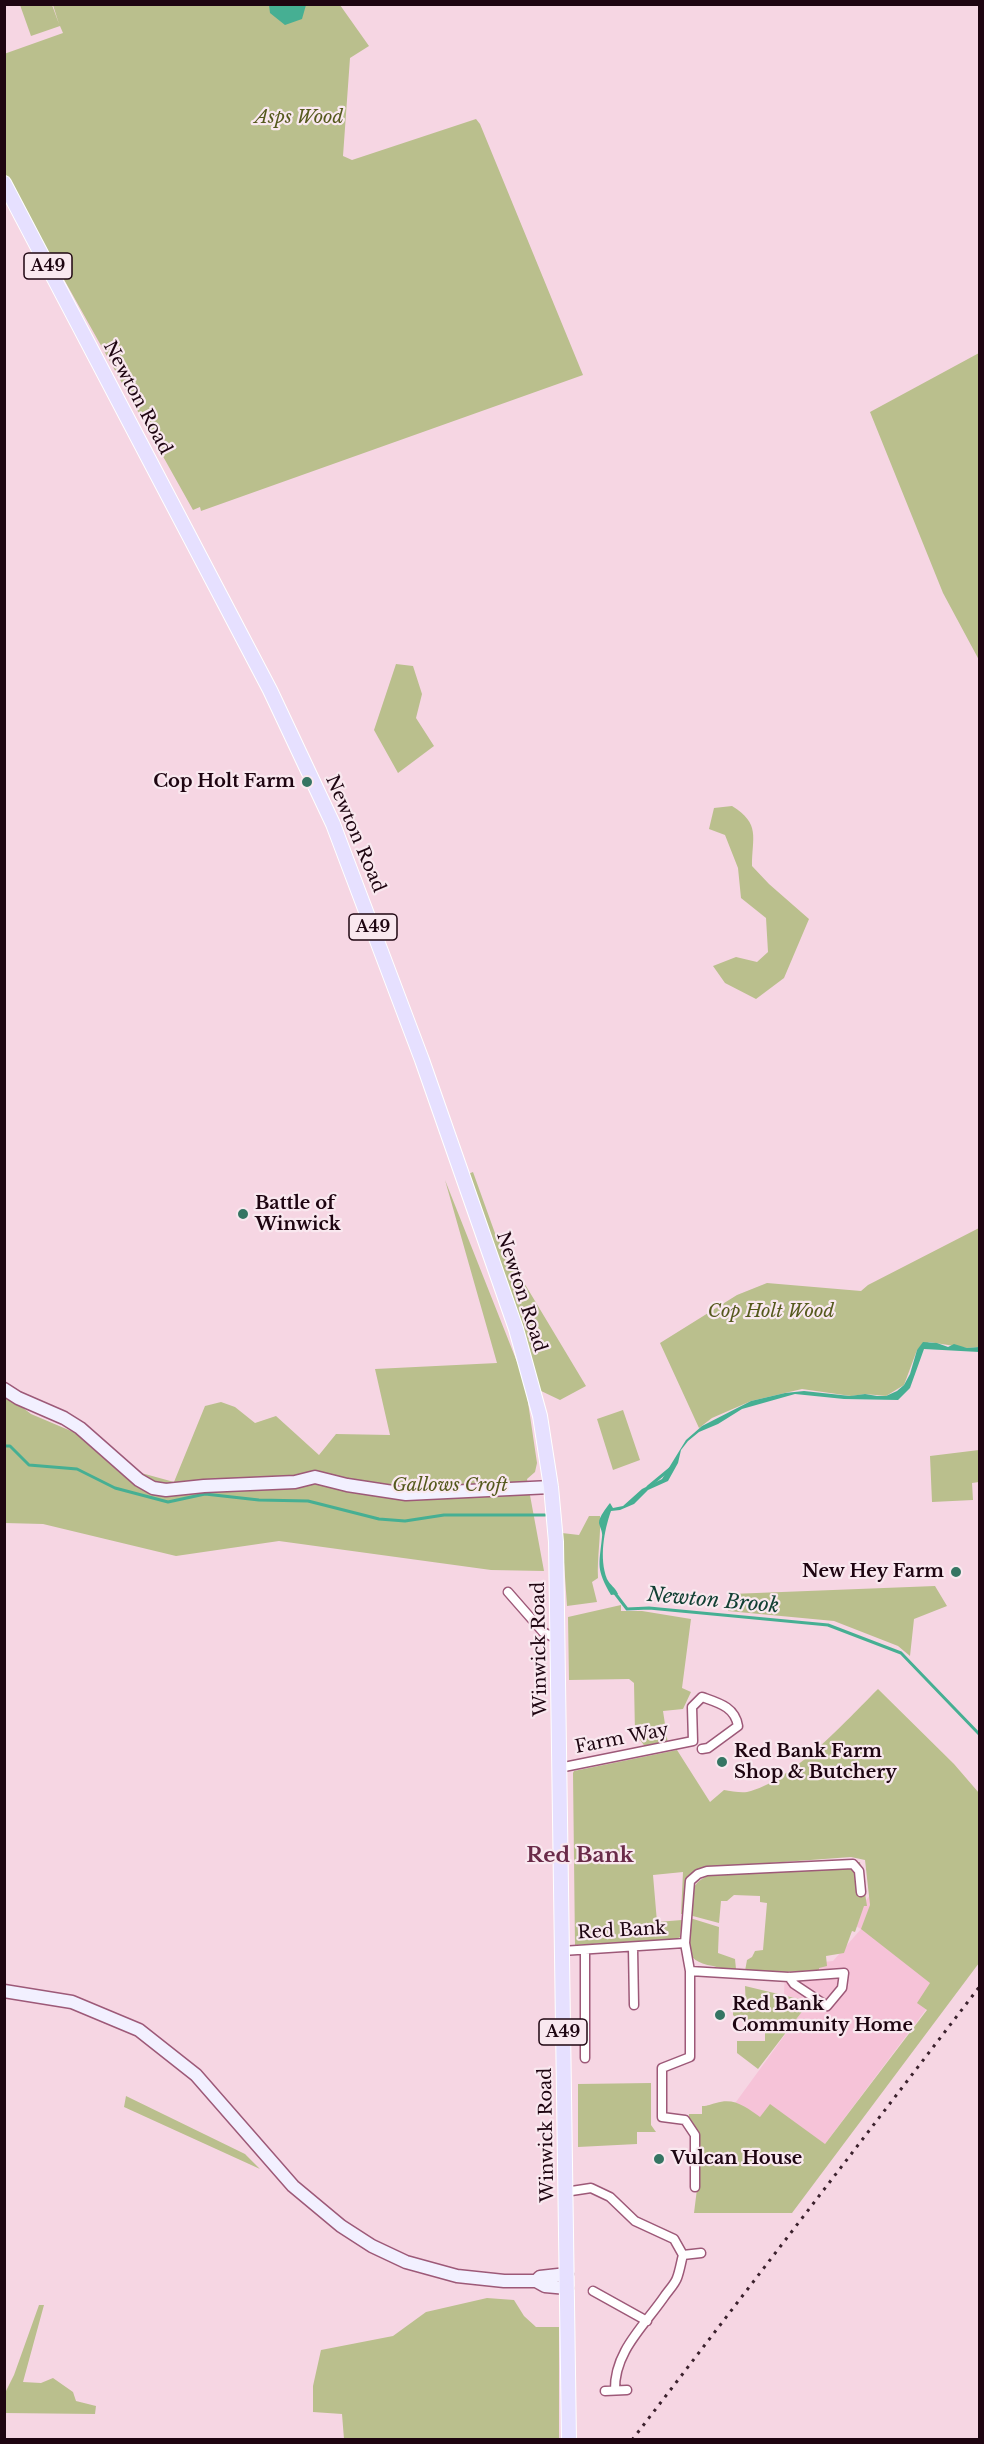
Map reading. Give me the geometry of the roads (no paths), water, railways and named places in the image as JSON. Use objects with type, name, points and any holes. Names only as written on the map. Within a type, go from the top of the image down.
[{"type":"main road","name":"Newton Road","points":[[4,183],[270,690],[333,824],[422,1059],[516,1329],[540,1416],[551,1487],[556,1542]]},
{"type":"main road","points":[[4,1389],[80,1428],[139,1480],[153,1488],[166,1490],[287,1483],[315,1477],[347,1485],[406,1494],[551,1487]]},
{"type":"main road","name":"Winwick Road","points":[[556,1542],[569,2439]]},
{"type":"main road","points":[[4,1991],[72,2002],[139,2030],[196,2074],[293,2186],[341,2226],[372,2246],[406,2262],[458,2276],[504,2281],[536,2281],[545,2275],[567,2281]]},
{"type":"street","points":[[508,1592],[543,1632],[557,1640]]},
{"type":"street","name":"Farm Way","points":[[559,1768],[693,1741],[692,1707],[702,1697],[732,1711],[737,1718],[738,1726],[708,1748],[702,1749]]},
{"type":"street","points":[[694,2187],[695,2135],[685,2120],[662,2117],[662,2068],[690,2057],[690,1971],[685,1943],[690,1881],[698,1874],[707,1871],[853,1864],[859,1871],[861,1892]]},
{"type":"street","name":"Red Bank","points":[[562,1950],[585,1951],[685,1943]]},
{"type":"street","points":[[633,1948],[634,2005]]},
{"type":"street","points":[[585,1951],[585,2058]]},
{"type":"street","points":[[690,1971],[789,1977],[844,1973],[842,1988],[827,2006],[794,1984],[789,1977]]},
{"type":"street","points":[[566,2192],[591,2188],[610,2198],[635,2221],[674,2239],[683,2255],[677,2279],[635,2334],[619,2363],[615,2390]]},
{"type":"street","points":[[683,2255],[701,2253]]},
{"type":"street","points":[[593,2291],[647,2321]]},
{"type":"street","points":[[605,2391],[627,2390]]},
{"type":"waterway","name":"Newton Brook","points":[[4,1446],[10,1446],[29,1465],[77,1469],[115,1488],[168,1502],[205,1494],[259,1500],[308,1501],[379,1519],[405,1521],[444,1515],[545,1515]]},
{"type":"waterway","name":"Newton Brook","points":[[648,1487],[671,1468]]},
{"type":"waterway","name":"Newton Brook","points":[[614,1592],[627,1609],[649,1608],[828,1625],[901,1653],[980,1735]]},
{"type":"railway","points":[[632,2440],[980,1986]]},
{"type":"place","name":"Cop Holt Farm","points":[[307,782]]},
{"type":"place","name":"Battle of Winwick","points":[[243,1214]]},
{"type":"place","name":"New Hey Farm","points":[[956,1572]]},
{"type":"place","name":"Red Bank Farm Shop & Butchery","points":[[722,1762]]},
{"type":"place","name":"Red Bank Community Home","points":[[720,2015]]},
{"type":"place","name":"Vulcan House","points":[[659,2159]]},
{"type":"district","name":"Red Bank","points":[[580,1856]]},
{"type":"park label","name":"Asps Wood","points":[[299,118]]},
{"type":"park label","name":"Cop Holt Wood","points":[[771,1312]]},
{"type":"park label","name":"Gallows Croft","points":[[450,1486]]}]
